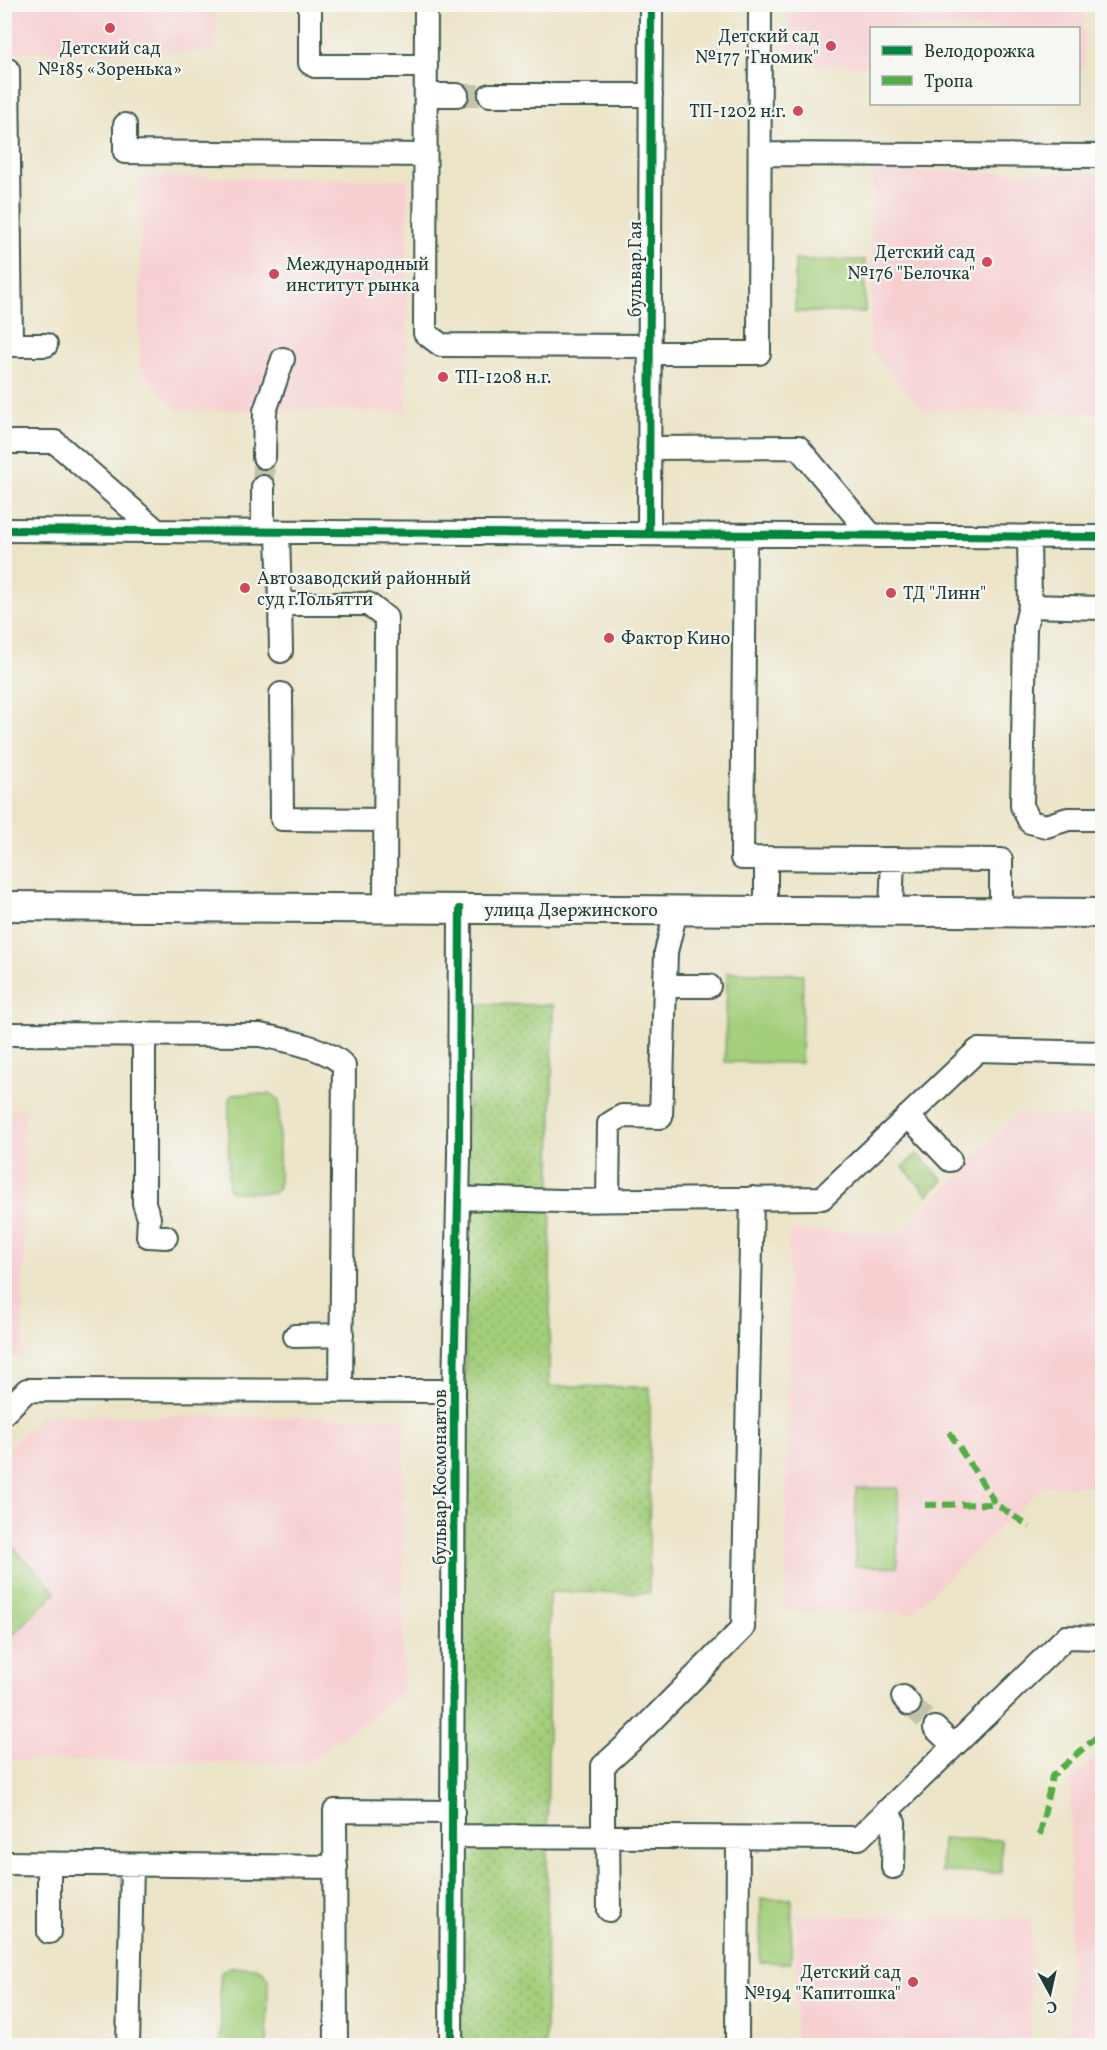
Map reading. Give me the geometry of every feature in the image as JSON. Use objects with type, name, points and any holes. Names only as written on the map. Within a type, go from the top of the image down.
[{"type":"main road","name":"улица Дзержинского","points":[[4,906],[1102,913]]},
{"type":"street","points":[[310,4],[310,63],[315,66],[426,66]]},
{"type":"street","points":[[426,4],[425,333],[441,345],[759,353],[760,4]]},
{"type":"street","name":"бульвар Гая","points":[[649,534],[651,4]]},
{"type":"street","points":[[8,70],[8,345],[46,345]]},
{"type":"street","points":[[426,95],[457,95]]},
{"type":"street","points":[[490,95],[651,95]]},
{"type":"street","points":[[125,125],[125,152],[425,155]]},
{"type":"street","points":[[761,154],[1102,156]]},
{"type":"street","points":[[264,457],[265,411],[283,359]]},
{"type":"street","points":[[4,442],[55,442],[158,531]]},
{"type":"street","points":[[649,448],[798,447],[872,536]]},
{"type":"street","points":[[263,487],[280,604],[281,651]]},
{"type":"street","points":[[4,530],[1102,537]]},
{"type":"street","points":[[745,535],[742,858],[1001,860],[1001,913]]},
{"type":"street","points":[[1029,536],[1030,606],[1025,627],[1023,806],[1030,822],[1046,826],[1068,819],[1102,819]]},
{"type":"street","points":[[280,604],[368,604],[386,618],[385,910]]},
{"type":"street","points":[[1030,606],[1102,608]]},
{"type":"street","points":[[281,694],[282,819],[385,820]]},
{"type":"street","points":[[766,858],[766,910]]},
{"type":"street","points":[[891,911],[893,859]]},
{"type":"street","name":"бульвар Космонавтов","points":[[451,2046],[454,1391],[460,909]]},
{"type":"street","points":[[608,1200],[609,1125],[622,1116],[661,1117],[666,952],[676,910]]},
{"type":"street","points":[[665,986],[709,986]]},
{"type":"street","points":[[4,1034],[260,1035],[293,1042],[339,1059],[344,1066],[341,1390]]},
{"type":"street","points":[[144,1034],[144,1203],[149,1218],[148,1236],[166,1237]]},
{"type":"street","points":[[458,1198],[608,1200],[822,1198],[978,1050],[1102,1053]]},
{"type":"street","points":[[909,1116],[950,1160]]},
{"type":"street","points":[[609,1910],[603,1767],[743,1629],[752,1198]]},
{"type":"street","points":[[295,1336],[342,1335]]},
{"type":"street","points":[[4,1413],[27,1390],[454,1391]]},
{"type":"street","points":[[453,1836],[859,1838],[1066,1637],[1102,1638]]},
{"type":"street","points":[[935,1728],[953,1745]]},
{"type":"street","points":[[336,2046],[335,1811],[453,1812]]},
{"type":"street","points":[[886,1811],[894,1822],[893,1867]]},
{"type":"street","points":[[737,2046],[738,1838]]},
{"type":"street","points":[[4,1863],[336,1867]]},
{"type":"street","points":[[49,1864],[49,1932]]},
{"type":"street","points":[[128,2046],[132,1865]]},
{"type":"shaded area","name":"Детский сад №185 «Зоренька»","points":[[5,4],[216,5],[216,52],[5,52]]},
{"type":"shaded area","name":"Детский сад №177 \"Гномик\"","points":[[790,5],[1084,5],[1084,68],[1080,67],[1080,27],[870,27],[870,65],[790,64]]},
{"type":"shaded area","name":"Детский сад №176 \"Белочка\"","points":[[873,170],[1102,174],[1102,413],[923,410],[870,350]]},
{"type":"shaded area","name":"Международный институт рынка","points":[[141,177],[408,179],[406,412],[178,410],[139,369]]},
{"type":"shaded area","points":[[5,1109],[25,1110],[23,1357],[5,1357]]},
{"type":"shaded area","points":[[1016,1115],[1102,1117],[1102,1486],[1043,1486],[912,1613],[785,1611],[789,1231],[901,1233]]},
{"type":"shaded area","points":[[41,1415],[404,1418],[403,1693],[306,1764],[5,1760],[5,1451]]},
{"type":"shaded area","points":[[1102,1753],[1102,2045],[1068,2045],[1071,1777]]},
{"type":"shaded area","name":"Детский сад №194 \"Капитошка\"","points":[[797,1915],[1032,1919],[1030,2045],[795,2045]]},
{"type":"green space","points":[[795,260],[865,260],[865,312],[795,312]]},
{"type":"green space","points":[[727,972],[803,974],[801,1063],[725,1062]]},
{"type":"green space","points":[[468,1004],[553,1005],[549,1386],[650,1387],[649,1593],[549,1592],[546,2045],[460,2046]]},
{"type":"green space","points":[[234,1094],[272,1094],[279,1100],[279,1187],[274,1193],[233,1192],[228,1189],[229,1098]]},
{"type":"green space","points":[[917,1154],[943,1180],[928,1195],[903,1167]]},
{"type":"green space","points":[[856,1488],[898,1488],[897,1567],[855,1566]]},
{"type":"green space","points":[[5,1539],[56,1592],[5,1643]]},
{"type":"green space","points":[[942,1839],[1001,1840],[1001,1873],[941,1872]]},
{"type":"green space","points":[[761,1899],[792,1899],[791,1963],[760,1962]]},
{"type":"green space","points":[[256,1968],[265,1973],[268,1978],[267,2045],[221,2045],[220,1976],[223,1970]]},
{"type":"tunnel","points":[[457,95],[490,95]]},
{"type":"tunnel","points":[[263,487],[264,457]]},
{"type":"tunnel","points":[[909,1704],[935,1728]]},
{"type":"marked path","points":[[949,1432],[996,1504],[1030,1527]]},
{"type":"marked path","points":[[925,1505],[996,1504]]},
{"type":"marked path","points":[[1040,1835],[1052,1776],[1102,1732]]},
{"type":"cycle path","points":[[649,534],[651,4]]},
{"type":"cycle path","points":[[4,530],[1102,537]]},
{"type":"cycle path","points":[[451,2046],[454,1391],[459,1155],[460,909]]},
{"type":"place","name":"Детский сад №185 «Зоренька»","points":[[110,28]]},
{"type":"place","name":"Детский сад №177 \"Гномик\"","points":[[831,46]]},
{"type":"place","name":"ТП-1202 н.г.","points":[[798,111]]},
{"type":"place","name":"Детский сад №176 \"Белочка\"","points":[[987,262]]},
{"type":"place","name":"Международный институт рынка","points":[[274,274]]},
{"type":"place","name":"ТП-1208 н.г.","points":[[443,377]]},
{"type":"place","name":"Автозаводский районный суд г.Тольятти","points":[[245,588]]},
{"type":"place","name":"ТД \"Линн\"","points":[[891,593]]},
{"type":"place","name":"Фактор Кино","points":[[609,638]]},
{"type":"place","name":"Детский сад №194 \"Капитошка\"","points":[[913,1982]]}]
